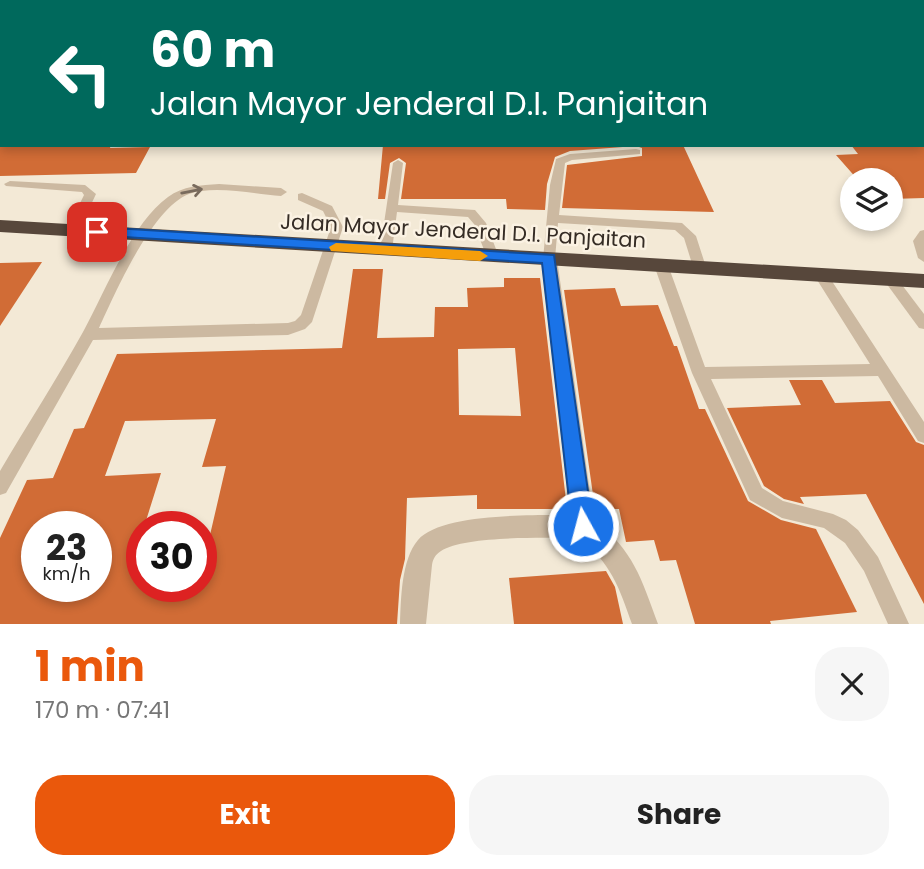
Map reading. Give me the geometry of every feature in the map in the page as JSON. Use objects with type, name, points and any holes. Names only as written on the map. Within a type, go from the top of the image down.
[{"type":"highway","name":"Jalan Mayor Jenderal D.I. Panjaitan","points":[[0,226],[924,281]]},
{"type":"street","points":[[549,259],[583,526]]},
{"type":"street","points":[[413,624],[413,604],[425,548],[437,537],[468,531],[583,526],[600,540],[626,570],[645,624]]},
{"type":"lane","points":[[549,259],[556,175],[560,161],[570,157],[636,152]]},
{"type":"lane","points":[[386,250],[398,163]]},
{"type":"lane","points":[[10,184],[85,189],[90,194],[73,230]]},
{"type":"lane","points":[[0,487],[89,334],[129,253],[168,200],[181,193],[204,189],[281,192]]},
{"type":"lane","points":[[89,334],[288,329],[300,326],[307,318],[337,227],[332,214],[322,205],[302,197]]},
{"type":"lane","points":[[393,208],[471,213],[480,223],[493,257]]},
{"type":"lane","points":[[554,219],[678,226],[690,236],[699,267]]},
{"type":"lane","points":[[924,234],[919,241],[924,258]]},
{"type":"lane","points":[[661,265],[700,373],[756,494],[772,507],[786,513],[827,520],[857,541],[899,624]]},
{"type":"lane","points":[[821,275],[924,436]]},
{"type":"lane","points":[[891,280],[924,324]]},
{"type":"lane","points":[[700,373],[881,370]]},
{"type":"building","points":[[0,147],[150,147],[136,173],[0,176]]},
{"type":"building","points":[[383,147],[623,147],[570,151],[555,157],[547,184],[545,210],[507,209],[506,199],[401,199],[406,163],[399,158],[390,163],[385,199],[378,199]]},
{"type":"building","points":[[639,147],[684,147],[714,212],[562,208],[567,165],[642,156],[642,148]]},
{"type":"building","points":[[853,147],[924,147],[924,198],[903,199],[903,168],[847,168],[836,155],[858,154]]},
{"type":"building","points":[[42,262],[23,291],[0,326],[0,263]]},
{"type":"building","points":[[353,269],[383,269],[377,338],[434,337],[435,307],[468,307],[467,288],[504,287],[504,278],[540,278],[567,509],[477,509],[477,495],[407,498],[405,559],[400,580],[397,624],[0,624],[0,538],[27,480],[53,478],[74,429],[84,428],[117,354],[342,348]],"holes":[[[515,348],[521,416],[459,415],[458,349]],[[216,419],[202,467],[226,466],[216,511],[217,602],[126,602],[126,511],[149,511],[161,473],[105,476],[125,421]]]},
{"type":"building","points":[[615,288],[621,306],[658,305],[674,346],[677,346],[699,409],[705,409],[748,501],[781,520],[816,529],[857,612],[770,621],[771,624],[695,624],[676,560],[660,561],[654,540],[626,542],[619,509],[595,509],[564,290]]},
{"type":"building","points":[[789,380],[822,380],[835,403],[890,401],[916,442],[924,445],[924,604],[866,494],[800,497],[804,504],[784,499],[764,486],[727,408],[801,405]]},
{"type":"building","points":[[606,571],[615,587],[623,624],[514,624],[509,578]]},
{"type":"slow traffic","points":[[336,247],[480,256]]},
{"type":"route","points":[[97,232],[549,259],[583,526]]}]
